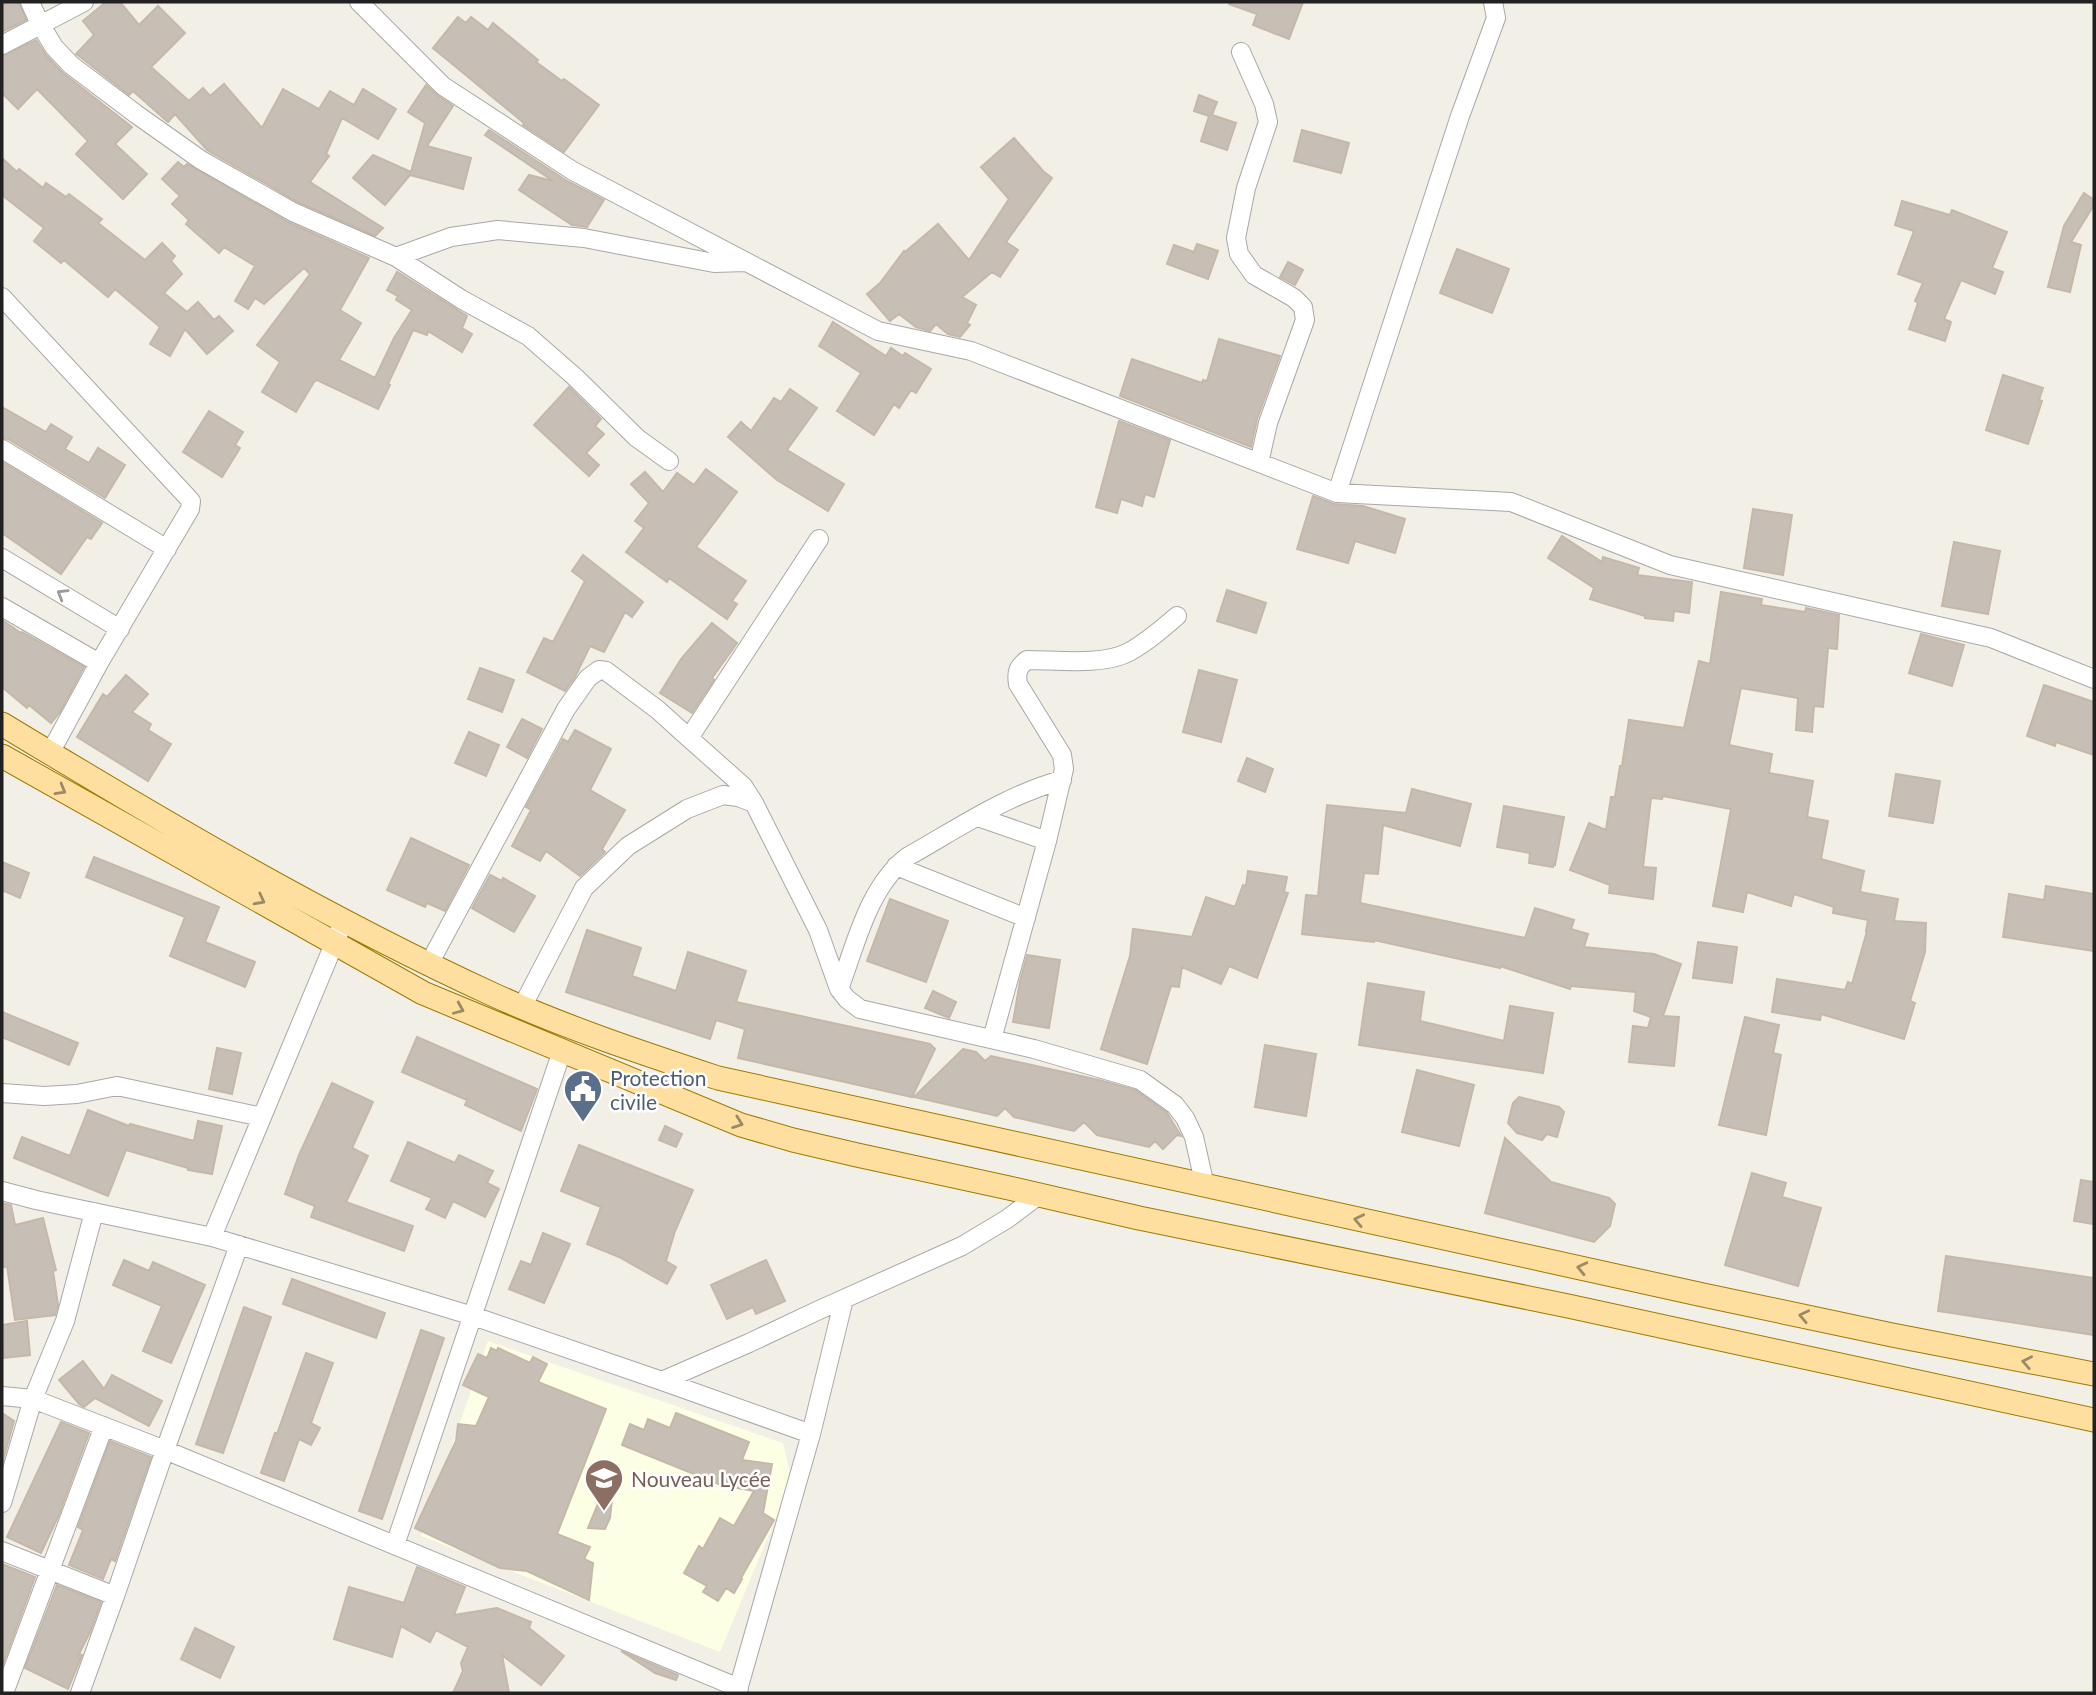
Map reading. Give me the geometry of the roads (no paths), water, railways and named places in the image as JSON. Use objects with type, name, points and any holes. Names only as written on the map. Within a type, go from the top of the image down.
[{"type":"main road","points":[[2,724],[154,816],[429,964],[584,1032],[718,1079],[1838,1324],[2094,1374]]},
{"type":"main road","points":[[2,756],[423,993],[741,1125],[857,1155],[1139,1218],[1568,1306],[2094,1420]]},
{"type":"street","points":[[30,2],[54,47],[71,65],[201,160],[293,212],[396,257],[461,299],[528,336],[575,377],[637,438],[669,461]]},
{"type":"street","points":[[2,45],[84,2]]},
{"type":"street","points":[[359,2],[443,86],[573,171],[878,331],[971,351],[1337,493],[1511,502],[1670,565],[1991,638],[2094,679]]},
{"type":"street","points":[[1337,493],[1460,116],[1496,18],[1493,2]]},
{"type":"street","points":[[1241,52],[1264,104],[1268,122],[1246,187],[1236,238],[1239,254],[1254,275],[1294,298],[1303,307],[1305,320],[1268,423],[1259,463]]},
{"type":"street","points":[[396,257],[451,237],[498,230],[584,238],[714,264],[748,262]]},
{"type":"street","points":[[2,297],[191,501],[190,509],[99,663],[50,753]]},
{"type":"street","points":[[2,449],[167,549]]},
{"type":"street","points":[[689,738],[818,538]]},
{"type":"street","points":[[2,558],[120,629]]},
{"type":"street","points":[[2,607],[99,663]]},
{"type":"street","points":[[992,1039],[1047,841],[1064,769],[1062,755],[1018,684],[1016,674],[1019,666],[1027,660],[1108,659],[1127,653],[1177,616]]},
{"type":"street","points":[[429,964],[566,709],[588,678],[599,670],[606,671],[659,710],[743,786],[818,930],[839,989],[848,999],[860,1009],[1034,1049],[1140,1080],[1175,1105],[1185,1118],[1194,1138],[1205,1186]]},
{"type":"street","points":[[839,989],[872,902],[896,866],[907,857],[1006,801],[1035,787],[1062,780]]},
{"type":"street","points":[[522,1007],[584,888],[628,846],[687,809],[723,795],[754,803]]},
{"type":"street","points":[[978,817],[1047,841]]},
{"type":"street","points":[[896,866],[1026,918]]},
{"type":"street","points":[[212,1237],[344,920]]},
{"type":"street","points":[[395,1545],[562,1051]]},
{"type":"street","points":[[2,1093],[44,1096],[77,1094],[117,1086],[261,1117]]},
{"type":"street","points":[[2,1191],[239,1245],[472,1316],[811,1434]]},
{"type":"street","points":[[662,1381],[962,1246],[1007,1219],[1039,1195]]},
{"type":"street","points":[[2,1503],[33,1399],[65,1321],[94,1212]]},
{"type":"street","points":[[80,1693],[239,1245]]},
{"type":"street","points":[[2,1396],[33,1399],[165,1450],[738,1691],[811,1434],[844,1300]]},
{"type":"street","points":[[4,1693],[104,1426]]},
{"type":"street","points":[[2,1551],[115,1596]]},
{"type":"place","name":"Protection civile","points":[[583,1123]]},
{"type":"place","name":"Nouveau Lycée","points":[[604,1512]]}]
